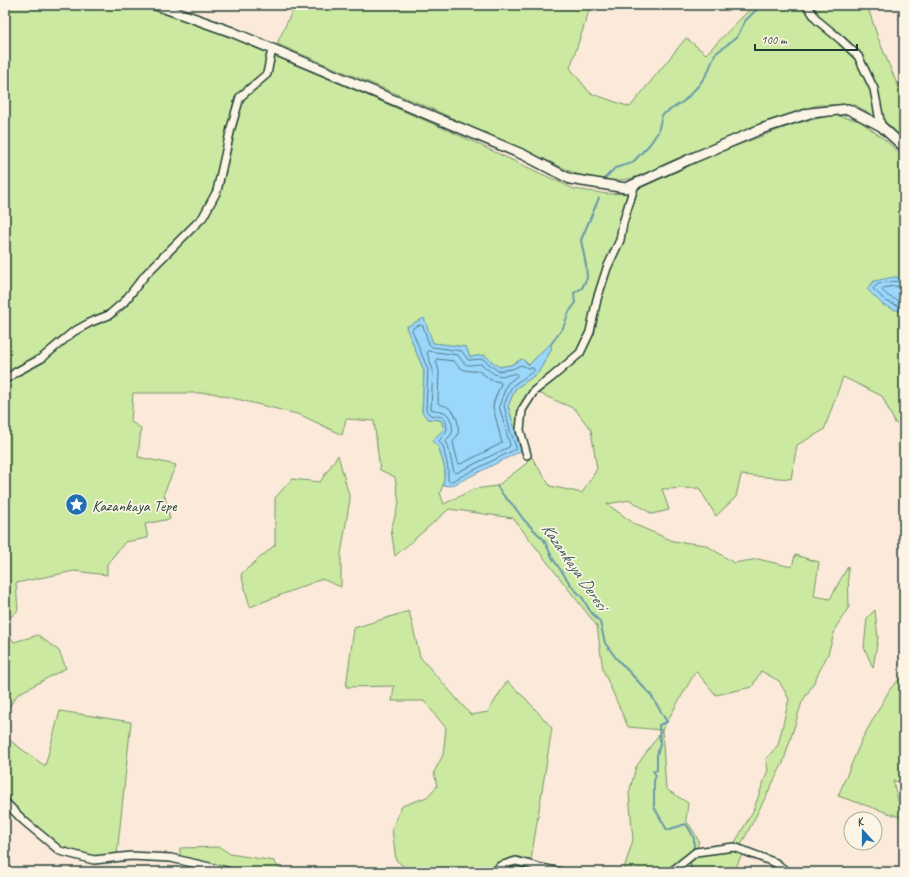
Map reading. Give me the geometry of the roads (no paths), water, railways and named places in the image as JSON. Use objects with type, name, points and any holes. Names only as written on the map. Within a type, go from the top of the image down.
[{"type":"street","points":[[156,5],[232,32],[524,155],[570,179],[626,188],[761,129],[810,113],[848,109],[881,126],[904,147]]},
{"type":"street","points":[[807,5],[817,20],[858,56],[874,89],[881,126]]},
{"type":"street","points":[[5,380],[16,372],[42,358],[73,332],[91,322],[110,315],[124,302],[146,274],[203,217],[217,191],[231,128],[240,97],[267,74],[272,49]]},
{"type":"street","points":[[527,455],[520,430],[522,410],[534,391],[580,353],[590,332],[597,299],[607,268],[620,240],[623,222],[635,184]]},
{"type":"street","points":[[5,802],[24,821],[60,850],[94,860],[131,856],[171,858],[231,872]]},
{"type":"street","points":[[670,872],[696,852],[734,847],[776,863],[787,872]]},
{"type":"street","points":[[495,872],[500,866],[516,861],[561,872]]},
{"type":"water","points":[[894,277],[904,278],[904,309],[898,311],[883,305],[867,289],[874,281]]},
{"type":"water","points":[[424,318],[433,343],[466,347],[470,357],[484,355],[499,367],[511,365],[522,359],[529,365],[546,347],[551,344],[551,350],[538,373],[515,389],[508,406],[521,451],[451,486],[443,485],[445,469],[439,448],[432,441],[444,429],[441,420],[428,419],[422,412],[424,371],[406,327]]},
{"type":"waterway","points":[[605,178],[615,168],[632,163],[650,144],[658,132],[662,115],[684,101],[699,85],[708,72],[715,54],[737,37],[745,21],[761,5]]},
{"type":"waterway","points":[[551,344],[563,328],[569,312],[575,304],[574,293],[582,288],[587,278],[581,240],[599,198]]},
{"type":"waterway","name":"Kazankaya Deresi","points":[[497,486],[524,520],[544,540],[553,559],[573,588],[582,597],[590,611],[600,622],[605,643],[616,658],[651,695],[667,722],[659,725],[660,744],[657,755],[657,770],[653,771],[656,775],[654,781],[654,807],[667,830],[686,824],[693,837],[693,851]]},
{"type":"waterway","name":"Kazankaya Deresi","points":[[690,859],[692,872]]},
{"type":"place","name":"Kazankaya Tepe","points":[[77,505]]}]
